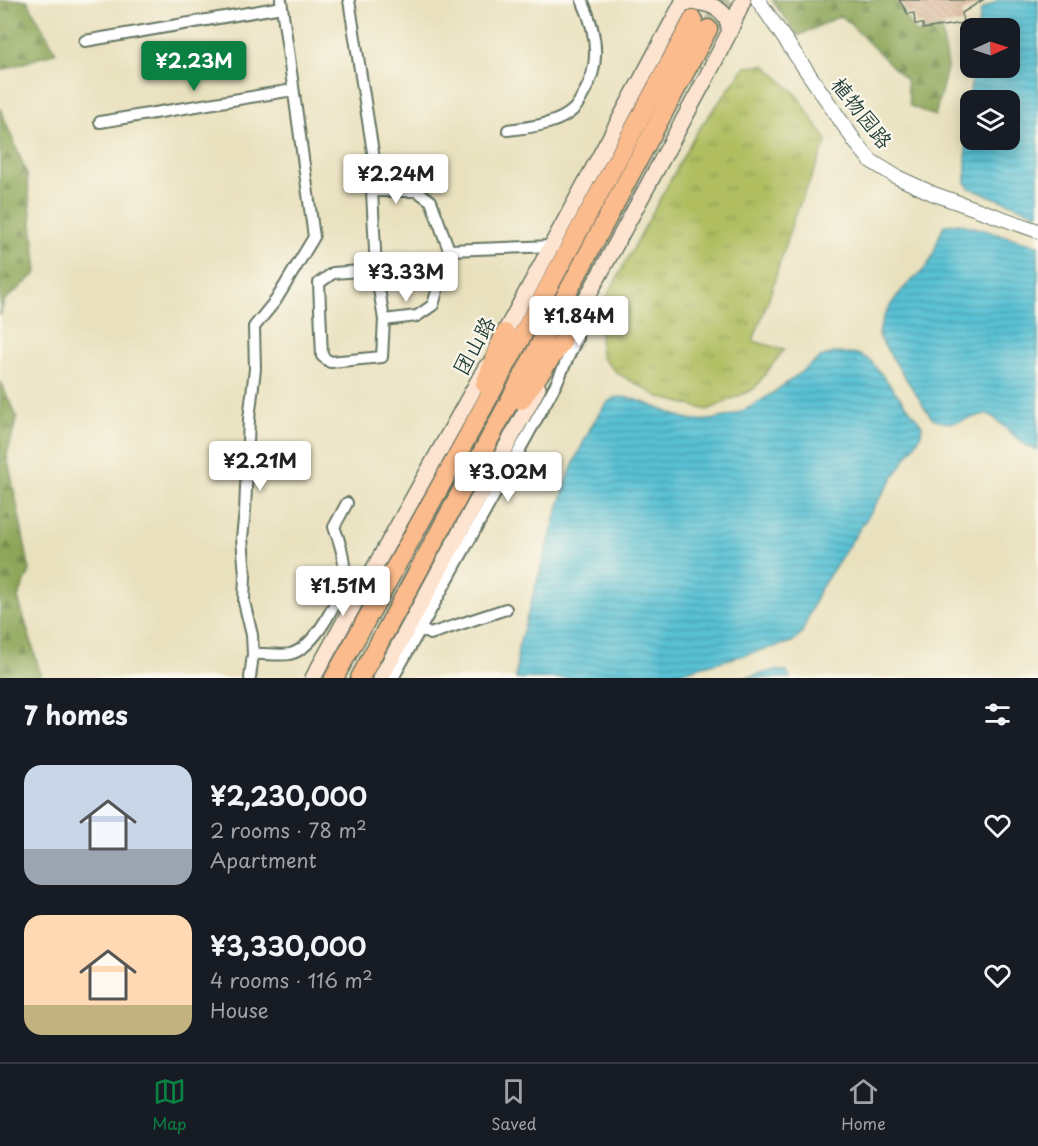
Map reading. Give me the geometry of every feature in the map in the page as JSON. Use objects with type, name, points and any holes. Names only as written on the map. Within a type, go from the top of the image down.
[{"type":"highway","name":"团山路","points":[[334,678],[700,25],[468,479],[360,678]]},
{"type":"highway","points":[[452,465],[505,333]]},
{"type":"highway","points":[[468,479],[479,475],[521,400],[565,337]]},
{"type":"main road","points":[[683,2],[699,0],[714,5],[727,16],[730,25],[729,33]]},
{"type":"main road","points":[[381,678],[416,627],[565,337],[729,33],[743,0]]},
{"type":"main road","name":"团山路","points":[[313,678],[553,246],[683,2]]},
{"type":"street","points":[[349,0],[375,165],[372,191],[376,270],[384,320],[382,357],[330,362],[322,356],[319,283],[333,273],[376,270]]},
{"type":"street","points":[[508,130],[555,120],[574,109],[587,88],[597,62],[591,18],[582,0]]},
{"type":"street","name":"植物园路","points":[[760,3],[856,143],[871,161],[897,177],[934,194],[1038,231]]},
{"type":"street","points":[[85,41],[281,4],[314,237],[276,300],[254,327],[255,369],[249,420],[242,538],[245,575],[244,602],[252,635],[253,654],[250,678]]},
{"type":"street","points":[[100,122],[293,90]]},
{"type":"street","points":[[372,191],[417,191],[431,201],[449,250],[433,305],[417,316],[384,320]]},
{"type":"street","points":[[449,250],[553,246]]},
{"type":"street","points":[[253,654],[288,654],[299,650],[312,640],[321,626],[340,589],[344,571],[334,527],[347,503]]},
{"type":"street","points":[[393,678],[416,627],[430,634],[506,609]]},
{"type":"green space","points":[[0,0],[27,0],[56,52],[0,71]]},
{"type":"green space","points":[[772,0],[896,0],[916,33],[941,28],[948,65],[935,116],[910,106],[906,80],[844,18],[840,16],[798,36]]},
{"type":"green space","points":[[765,65],[796,94],[827,141],[793,220],[753,341],[784,350],[754,389],[708,410],[659,397],[617,373],[601,357],[599,311],[696,133],[745,67]]},
{"type":"green space","points":[[0,108],[27,174],[37,273],[4,301],[0,316]]},
{"type":"green space","points":[[0,381],[17,417],[7,455],[30,571],[18,598],[42,678],[0,678]]},
{"type":"water","points":[[998,0],[1038,0],[1038,214],[969,188],[966,183],[966,150],[1020,150],[1020,90],[970,90],[972,78],[1020,78],[1020,18],[980,18],[981,10]]},
{"type":"water","points":[[958,223],[1038,245],[1038,450],[1027,446],[987,414],[952,423],[938,421],[931,417],[880,339],[881,325],[893,301],[927,266],[945,225]]},
{"type":"water","points":[[835,353],[857,354],[870,360],[922,425],[921,434],[819,591],[801,635],[792,642],[660,678],[516,678],[518,648],[564,489],[592,425],[607,403],[614,398],[621,397],[639,401],[688,419],[712,420],[727,417],[760,401],[816,360]]},
{"type":"water","points":[[776,670],[787,672],[790,678],[743,678]]},
{"type":"building","points":[[899,0],[983,0],[962,13],[960,23],[923,29],[923,24],[915,24],[914,13],[908,14]]},
{"type":"tunnel","points":[[708,29],[729,0]]}]
